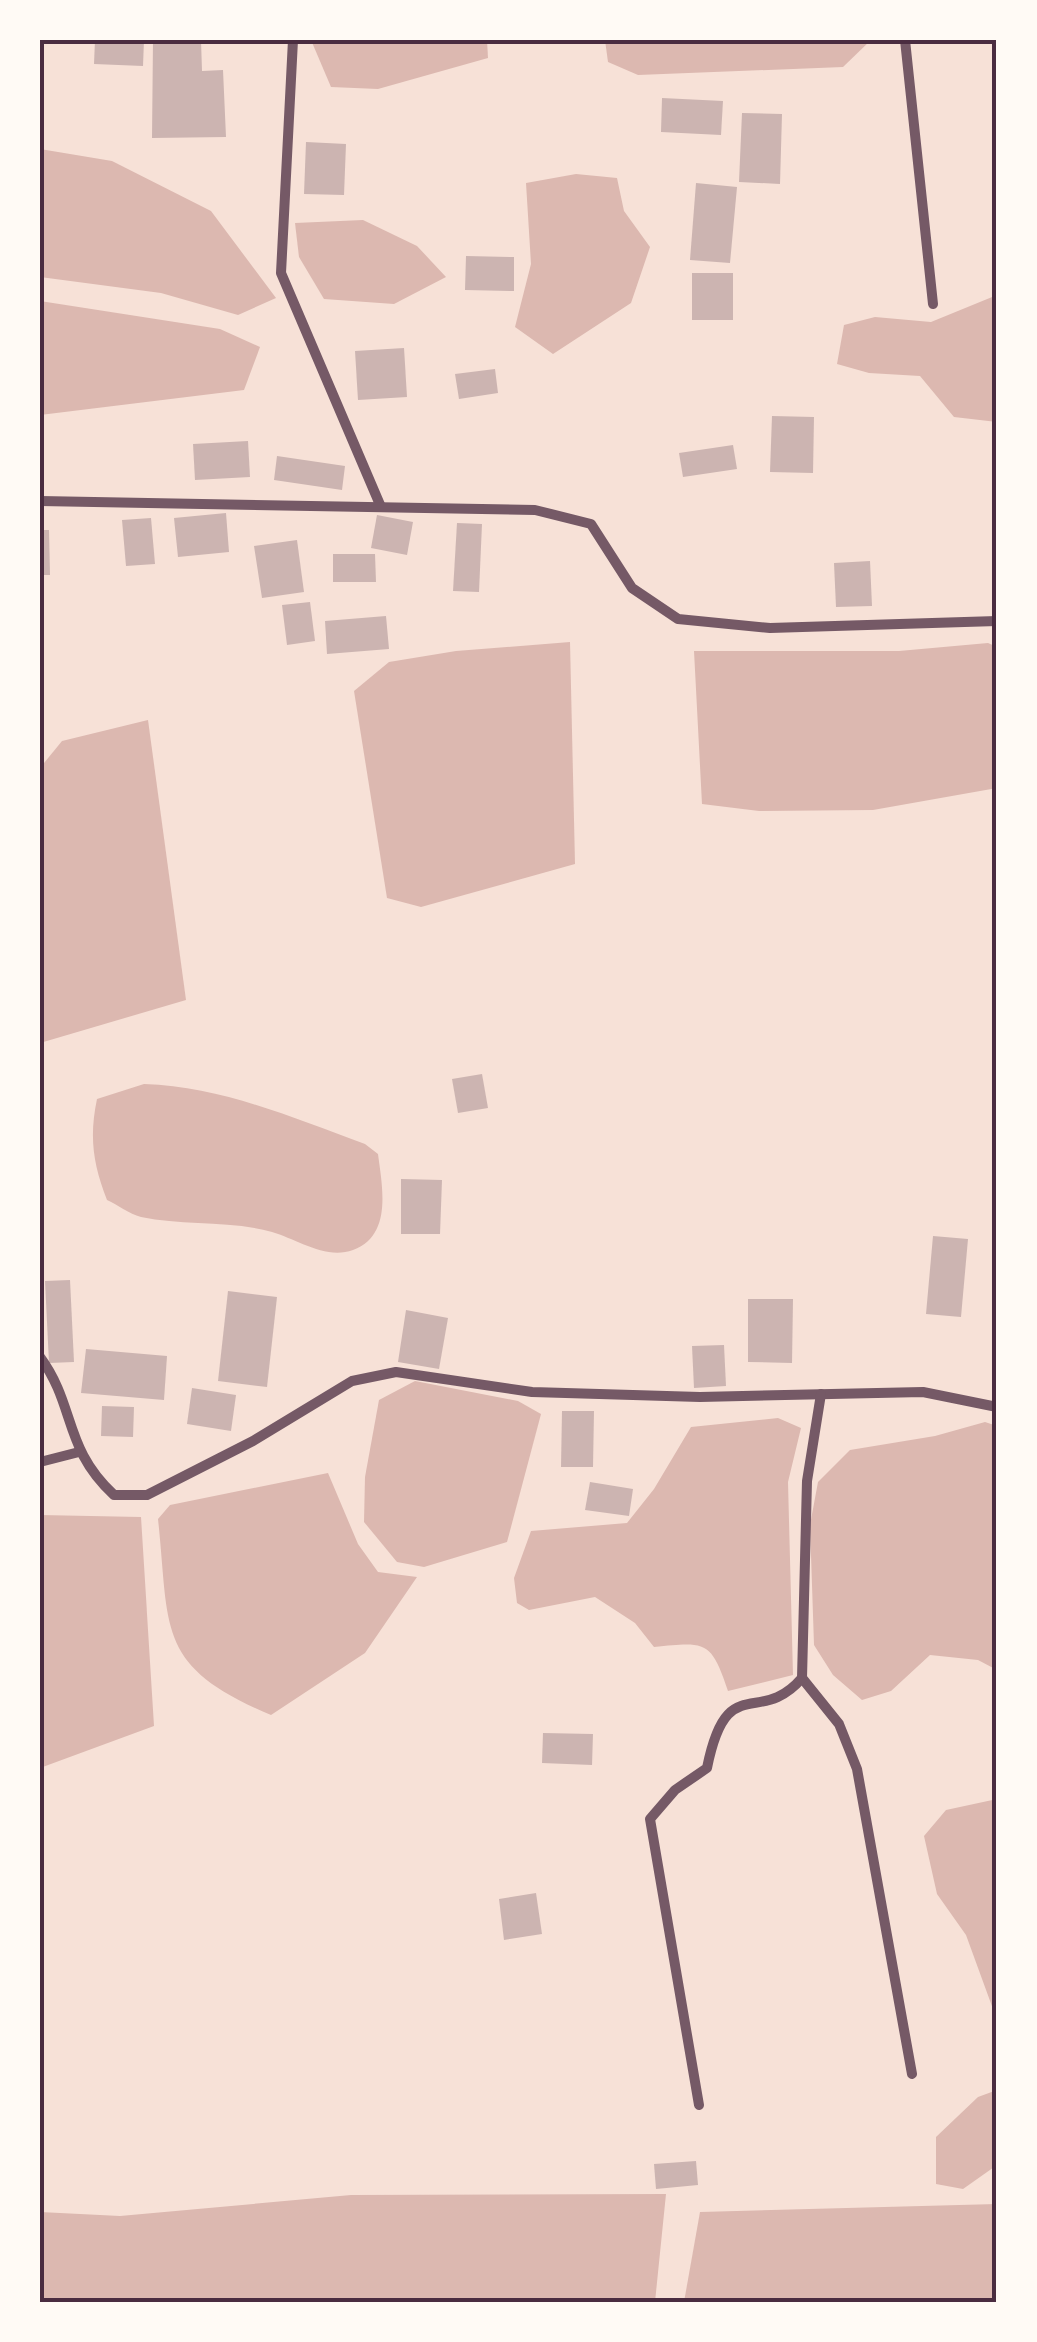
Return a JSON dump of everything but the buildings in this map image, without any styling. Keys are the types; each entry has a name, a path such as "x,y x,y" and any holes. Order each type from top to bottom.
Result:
{"street":[{"path":"293,40 281,273 381,507"},
{"path":"905,40 933,304"},
{"path":"40,501 535,510 591,524 632,588 678,619 770,628 997,621"},
{"path":"40,1357 52,1374 90,1473 114,1495 146,1495 253,1441 352,1381 396,1372 532,1392 700,1397 923,1392 997,1407"},
{"path":"699,2105 650,1818 675,1790 707,1768 718,1722 731,1709 790,1692 802,1678 807,1480 821,1394"},
{"path":"40,1462 79,1452"},
{"path":"802,1678 839,1724 857,1770 912,2074"}],"shaded area":[{"path":"311,40 487,40 488,58 378,89 331,87"},
{"path":"605,40 871,40 843,67 638,75 608,62"},
{"path":"40,149 112,161 211,211 276,298 238,315 161,293 40,277"},
{"path":"576,174 617,178 624,211 650,247 631,303 553,354 515,327 531,264 526,183"},
{"path":"363,220 417,246 446,277 394,304 324,299 299,257 295,223"},
{"path":"997,295 997,422 954,417 920,376 869,373 837,364 844,325 875,317 931,322"},
{"path":"40,301 220,329 260,347 244,390 40,415"},
{"path":"570,642 575,864 421,907 387,898 354,691 389,662 456,651"},
{"path":"988,643 997,647 997,788 873,810 759,811 702,804 694,651 899,651"},
{"path":"148,720 186,1000 40,1043 40,768 62,741"},
{"path":"144,1084 229,1097 365,1144 378,1154 381,1180 382,1208 374,1233 353,1250 332,1252 256,1228 141,1217 107,1200 94,1150 97,1099"},
{"path":"415,1381 518,1401 541,1414 507,1542 424,1567 397,1562 364,1522 365,1477 379,1400"},
{"path":"778,1418 801,1428 788,1482 793,1675 728,1691 717,1662 704,1648 654,1647 635,1623 595,1597 529,1610 517,1603 514,1578 531,1531 627,1523 654,1489 691,1427"},
{"path":"985,1422 997,1426 997,1670 978,1660 930,1655 891,1691 862,1700 833,1675 814,1645 810,1525 818,1482 850,1450 935,1436"},
{"path":"328,1473 358,1544 378,1572 417,1577 365,1653 271,1715 233,1697 187,1661 168,1617 158,1519 170,1505"},
{"path":"40,1515 141,1517 154,1726 40,1768"},
{"path":"997,1799 997,2020 966,1935 937,1894 924,1836 946,1810"},
{"path":"997,2090 997,2165 963,2189 936,2184 936,2137 978,2097"},
{"path":"666,2194 655,2302 40,2302 40,2212 120,2216 351,2195"},
{"path":"997,2204 997,2302 684,2302 700,2212"}]}
